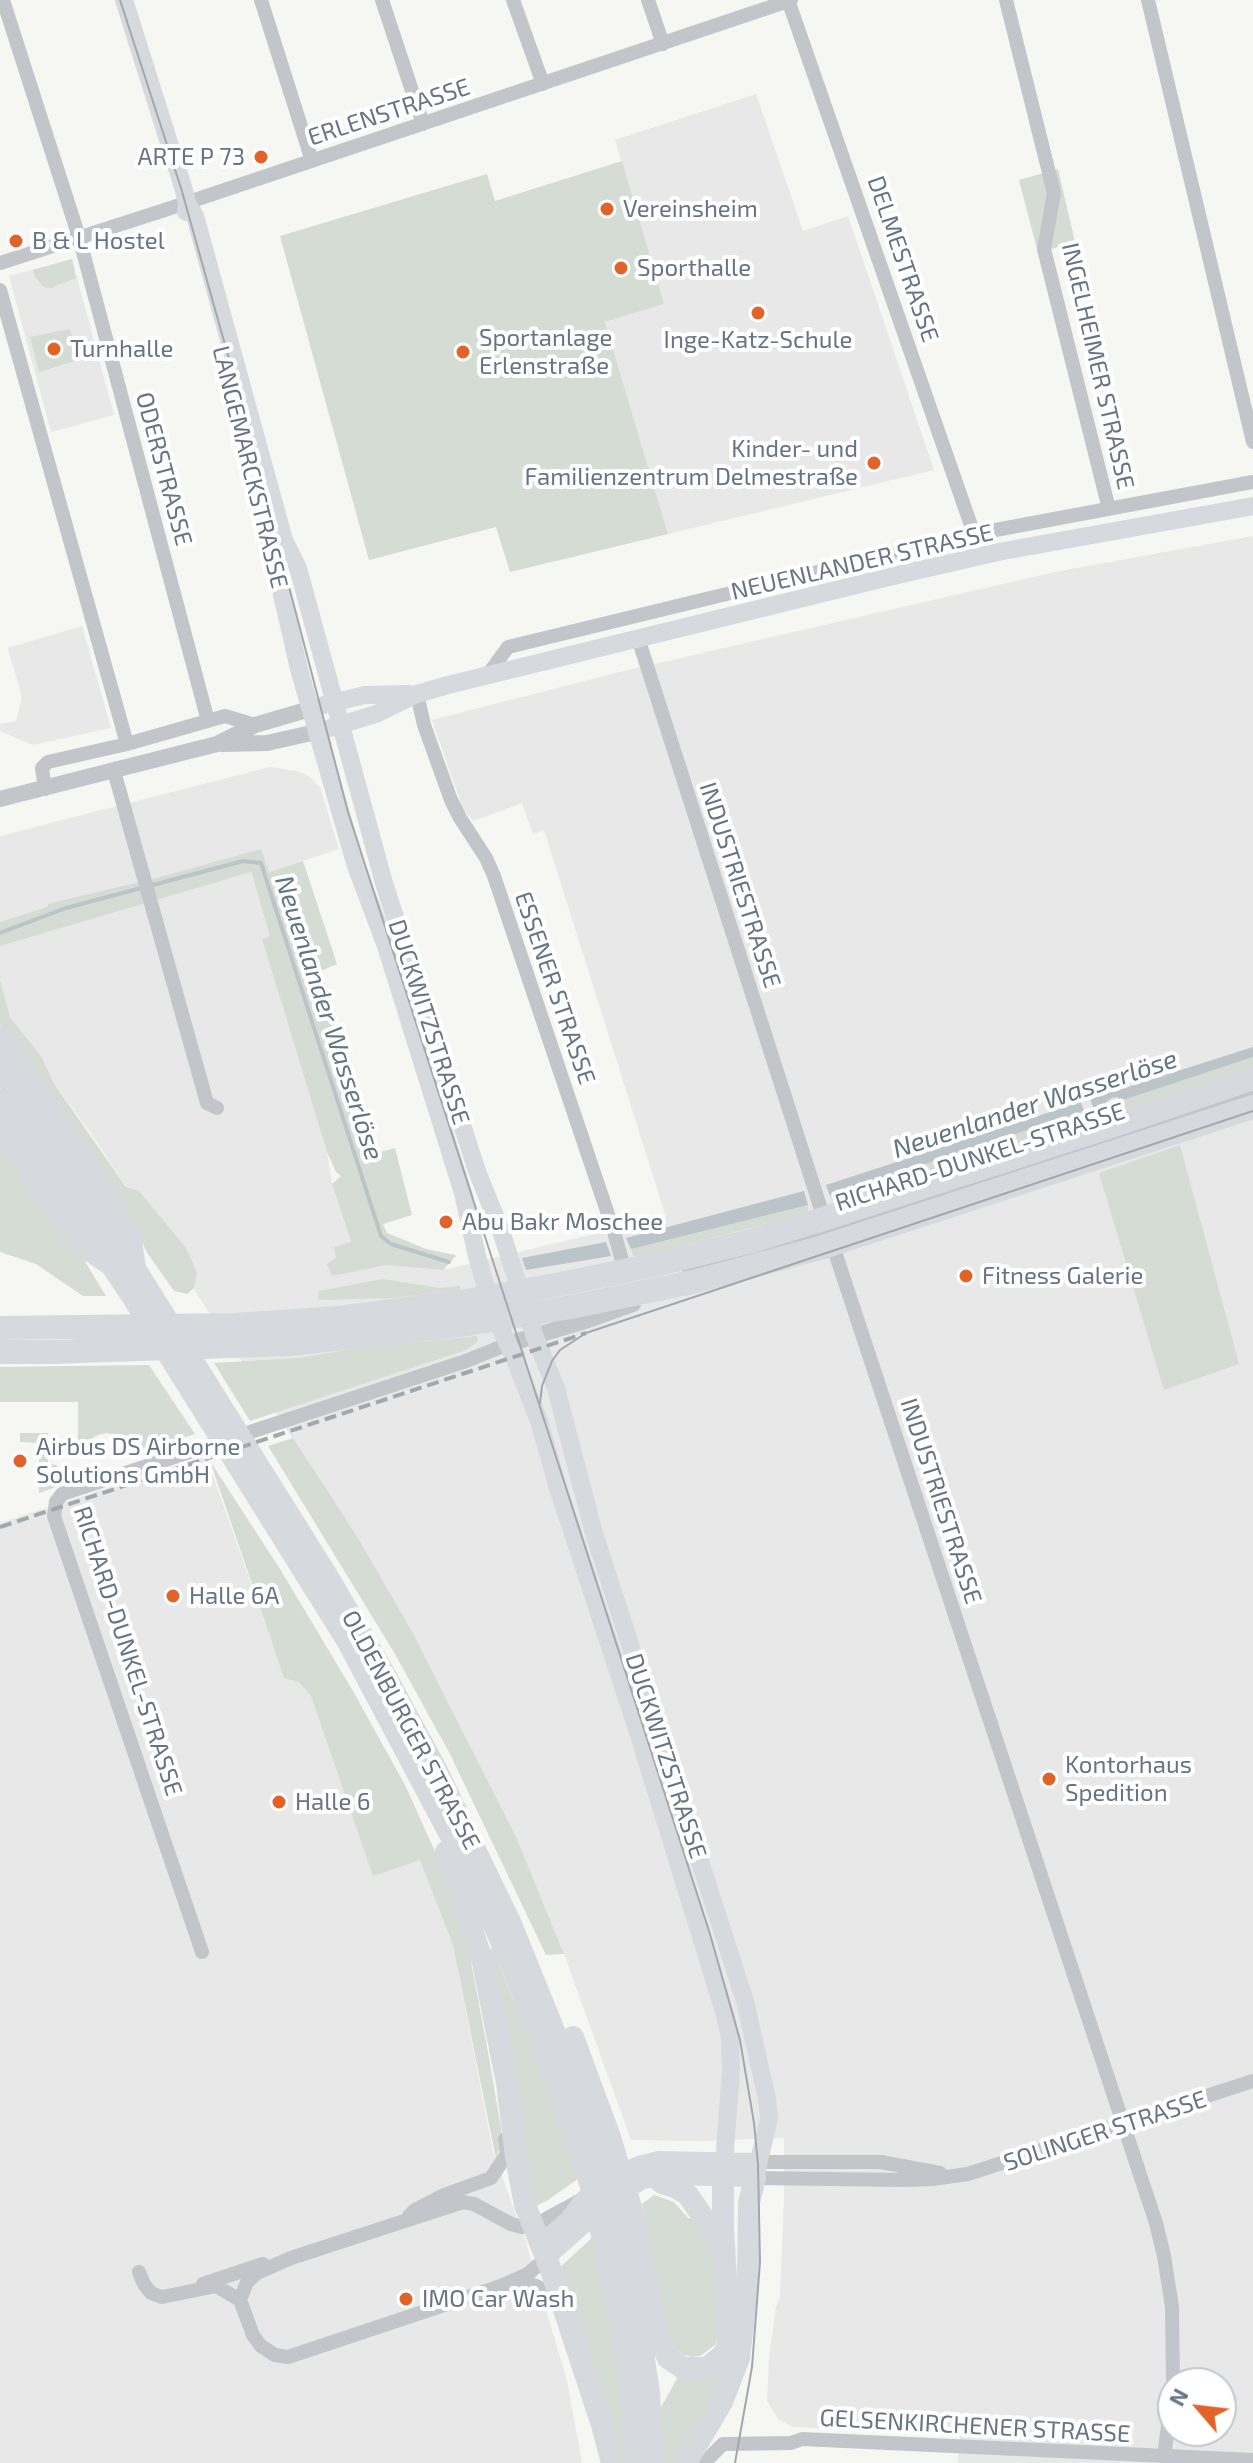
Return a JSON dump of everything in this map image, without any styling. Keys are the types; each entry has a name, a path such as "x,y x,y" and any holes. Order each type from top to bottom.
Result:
{"highway":[{"path":"0,1038 103,1190 129,1236 122,1265 85,1246 0,1129"},
{"name":"OLDENBURGER STRASSE","path":"0,1068 246,1462 348,1642 472,1876 597,2150"},
{"path":"0,1352 290,1344 463,1313 755,1240 1253,1078"},
{"name":"OLDENBURGER STRASSE","path":"0,1100 122,1265"},
{"path":"0,1328 235,1325 571,1307 760,1265 820,1248 1253,1107"},
{"name":"OLDENBURGER STRASSE","path":"246,1462 328,1577 385,1675 436,1769 511,1924 538,1957 566,2018 620,2232 643,2349 653,2463"},
{"path":"443,1819 446,1853 483,1963 507,2083 525,2205 560,2299 612,2463"},
{"path":"597,2150 620,2232 659,2340 668,2358 683,2368 707,2368 724,2354 728,2343 724,2168"},
{"path":"686,2463 729,2388 739,2358 748,2282 749,2203 757,2170"},
{"path":"655,2177 688,2195 724,2247"},
{"name":"OLDENBURGER STRASSE","path":"620,2232 636,2463"}],"main road":[{"name":"LANGEMARCKSTRASSE","path":"124,0 187,203 195,216 284,540 298,568 334,703"},
{"name":"LANGEMARCKSTRASSE","path":"187,203 186,218 271,543 316,732"},
{"name":"NEUENLANDER STRASSE","path":"316,732 376,714 417,694 638,638 998,552 1253,506"},
{"name":"NEUENLANDER STRASSE","path":"310,709 365,695 417,694"},
{"name":"DUCKWITZSTRASSE","path":"334,703 384,883 477,1171 556,1388 593,1530 745,2001 758,2051 769,2118 757,2170"},
{"name":"DUCKWITZSTRASSE","path":"316,732 356,866 386,946 463,1193 493,1312 539,1421 726,2018 731,2071 724,2168"},
{"path":"540,2243 569,2219 584,2199 624,2171 659,2160 724,2168"},
{"name":"SOLINGER STRASSE","path":"724,2168 757,2170"},
{"path":"540,2243 642,2180 724,2168"}],"street":[{"name":"ODERSTRASSE","path":"3,0 79,237 208,721"},
{"path":"261,0 312,161"},
{"path":"382,0 423,124"},
{"path":"513,0 543,84"},
{"path":"648,0 663,44"},
{"name":"ERLENSTRASSE","path":"0,263 789,0"},
{"name":"DELMESTRASSE","path":"789,0 974,534"},
{"name":"INGELHEIMER STRASSE","path":"1006,0 1054,193 1044,249 1109,509"},
{"path":"1148,0 1253,442"},
{"path":"0,290 127,744"},
{"name":"NEUENLANDER STRASSE","path":"487,676 508,647 974,534 1253,482"},
{"name":"INDUSTRIESTRASSE","path":"638,638 828,1231 1156,2223 1172,2307 1173,2367"},
{"name":"ESSENER STRASSE","path":"417,694 424,725 451,800 494,876 606,1209 633,1304"},
{"name":"NEUENLANDER STRASSE","path":"0,799 217,744 255,725 310,709"},
{"name":"NEUENLANDER STRASSE","path":"45,789 42,768 48,762 127,744 225,716 255,725"},
{"name":"NEUENLANDER STRASSE","path":"217,744 267,743 316,732"},
{"path":"114,771 207,1103 217,1108"},
{"name":"RICHARD-DUNKEL-STRASSE","path":"535,1337 662,1293 683,1273 828,1231 1253,1094"},
{"path":"508,1344 535,1337"},
{"name":"RICHARD-DUNKEL-STRASSE","path":"202,1952 54,1516 56,1502 62,1494 451,1366 508,1344"},
{"name":"SOLINGER STRASSE","path":"757,2170 905,2180 979,2172 1253,2081"},
{"path":"404,2221 415,2210 444,2195 491,2178 507,2154 501,2105 507,2083"},
{"path":"139,2272 151,2293 162,2297 216,2286 240,2300 253,2335 261,2346 275,2355 288,2357 501,2286 528,2274 540,2243 522,2227 474,2204 463,2202 291,2258 257,2273 247,2282 240,2300"},
{"path":"192,2291 201,2284 275,2260 291,2258"},
{"path":"501,2286 536,2286 560,2299"},
{"name":"GELSENKIRCHENER STRASSE","path":"704,2463 723,2444 791,2443 802,2439 1253,2460"},
{"name":"INDUSTRIESTRASSE","path":"1164,2457 1165,2447"}],"shaded area":[{"name":"Inge-Katz-Schule","path":"756,94 803,231 848,216 934,470 668,534 605,322 664,304 615,140"},
{"name":"Sportanlage Erlenstraße","path":"622,161 664,304 605,322 668,534 510,572 496,527 369,560 280,236 487,174 495,201"},
{"path":"1058,169 1075,242 1038,253 1019,180"},
{"path":"72,259 114,415 51,432 9,276"},
{"path":"72,259 76,278 51,288 44,287 35,277 33,270"},
{"name":"Turnhalle","path":"70,329 78,360 39,372 30,337"},
{"path":"1253,536 1253,2463 958,2463 960,2434 793,2427 778,2419 767,2401 769,2358 780,2297 784,2138 631,2140 564,1954 517,1839 355,1533 92,1135 53,1082 42,1057 10,1017 0,980 0,836 270,767 297,771 310,777 320,787 339,849 269,872 251,873 270,936 262,939 327,1152 332,1184 351,1243 336,1258 332,1275 386,1265 443,1270 666,1217 544,830 533,834 522,803 473,821 463,809 432,720 624,671 1055,572"},
{"path":"82,626 111,728 33,745 0,731 0,724 16,721 22,698 8,648"},
{"path":"261,849 269,872 303,861 337,964 321,971 358,1086 344,1090 364,1156 395,1148 412,1215 383,1224 387,1233 426,1249 455,1255 443,1270 386,1265 332,1276 327,1264 336,1258 334,1247 351,1242 332,1184 341,1176 327,1152 262,939 270,936 251,872 0,946 0,922 48,907 48,904"},
{"path":"0,980 10,1017 42,1057 53,1082 126,1187 139,1191 186,1248 197,1273 194,1288 187,1294 174,1291 148,1254 118,1197 0,1025"},
{"path":"1253,1047 1253,1057 1120,1101 1118,1097 1112,1098 1106,1102 1107,1105 1094,1109 1090,1099"},
{"path":"1253,1057 1253,1069 1124,1110 1120,1101"},
{"path":"1081,1102 1084,1111 830,1196 826,1185"},
{"path":"1084,1111 1086,1117 1042,1137 842,1203 834,1203 830,1196"},
{"path":"0,1145 75,1245 106,1296 83,1296 36,1264 0,1252"},
{"path":"1180,1145 1239,1364 1164,1390 1099,1173"},
{"path":"804,1191 808,1205 631,1249 626,1238"},
{"path":"808,1205 808,1213 642,1256 633,1256 631,1249"},
{"path":"606,1242 611,1256 526,1270 522,1258"},
{"path":"383,1279 440,1288 460,1286 460,1290 394,1298 318,1300 319,1291"},
{"path":"477,1336 478,1341 466,1350 250,1421 214,1363 299,1358 364,1347"},
{"path":"149,1365 195,1434 144,1449 107,1433 89,1440 82,1450 78,1450 78,1402 0,1402 0,1367"},
{"path":"20,1433 48,1433 48,1464 57,1465 56,1487 39,1493 39,1443 20,1442"},
{"path":"293,1438 355,1533 411,1630 517,1839 564,1954 546,1955 450,1754 395,1654 268,1446"},
{"path":"206,1456 284,1677 300,1682 311,1696 373,1875 420,1859 453,1945 493,2152 526,2242 567,2381 582,2463 0,2463 0,1523"},
{"path":"210,1461 280,1569 353,1691 405,1785 443,1869 467,1941 488,2052 501,2128 501,2144 496,2159 453,1945 420,1860 373,1876 311,1696 299,1682 284,1678"},
{"path":"493,1948 550,2093 579,2178 532,2208 487,1950"},
{"path":"654,2195 674,2202 688,2218 694,2219 714,2245 719,2335 715,2345 700,2356 684,2355 673,2348 668,2334 642,2204"},
{"path":"594,2236 622,2387 626,2463 619,2463 558,2269"},
{"path":"724,2366 727,2373 678,2463 661,2463 660,2409 679,2375"}],"waterway":[{"name":"Neuenlander Wasserlöse","path":"0,933 66,908 243,861 261,863 381,1236 391,1244 449,1262"}],"tram line":[{"path":"120,0 181,188 236,384 348,812 710,1934 740,2040 758,2164 760,2262 752,2367 735,2463"},
{"path":"540,1403 542,1386 552,1361 560,1350 586,1333 1253,1111"}],"railway":[{"path":"0,1527 586,1333"}],"place":[{"name":"ARTE P 73","path":"261,157"},
{"name":"Vereinsheim","path":"607,209"},
{"name":"B & L Hostel","path":"16,241"},
{"name":"Sporthalle","path":"621,268"},
{"name":"Inge-Katz-Schule","path":"758,313"},
{"name":"Turnhalle","path":"54,349"},
{"name":"Sportanlage Erlenstraße","path":"463,352"},
{"name":"Kinder- und Familienzentrum Delmestraße","path":"874,463"},
{"name":"Abu Bakr Moschee","path":"446,1222"},
{"name":"Fitness Galerie","path":"966,1276"},
{"name":"Airbus DS Airborne Solutions GmbH","path":"20,1461"},
{"name":"Halle 6A","path":"173,1596"},
{"name":"Kontorhaus Spedition","path":"1049,1779"},
{"name":"Halle 6","path":"279,1802"},
{"name":"IMO Car Wash","path":"406,2299"}]}
